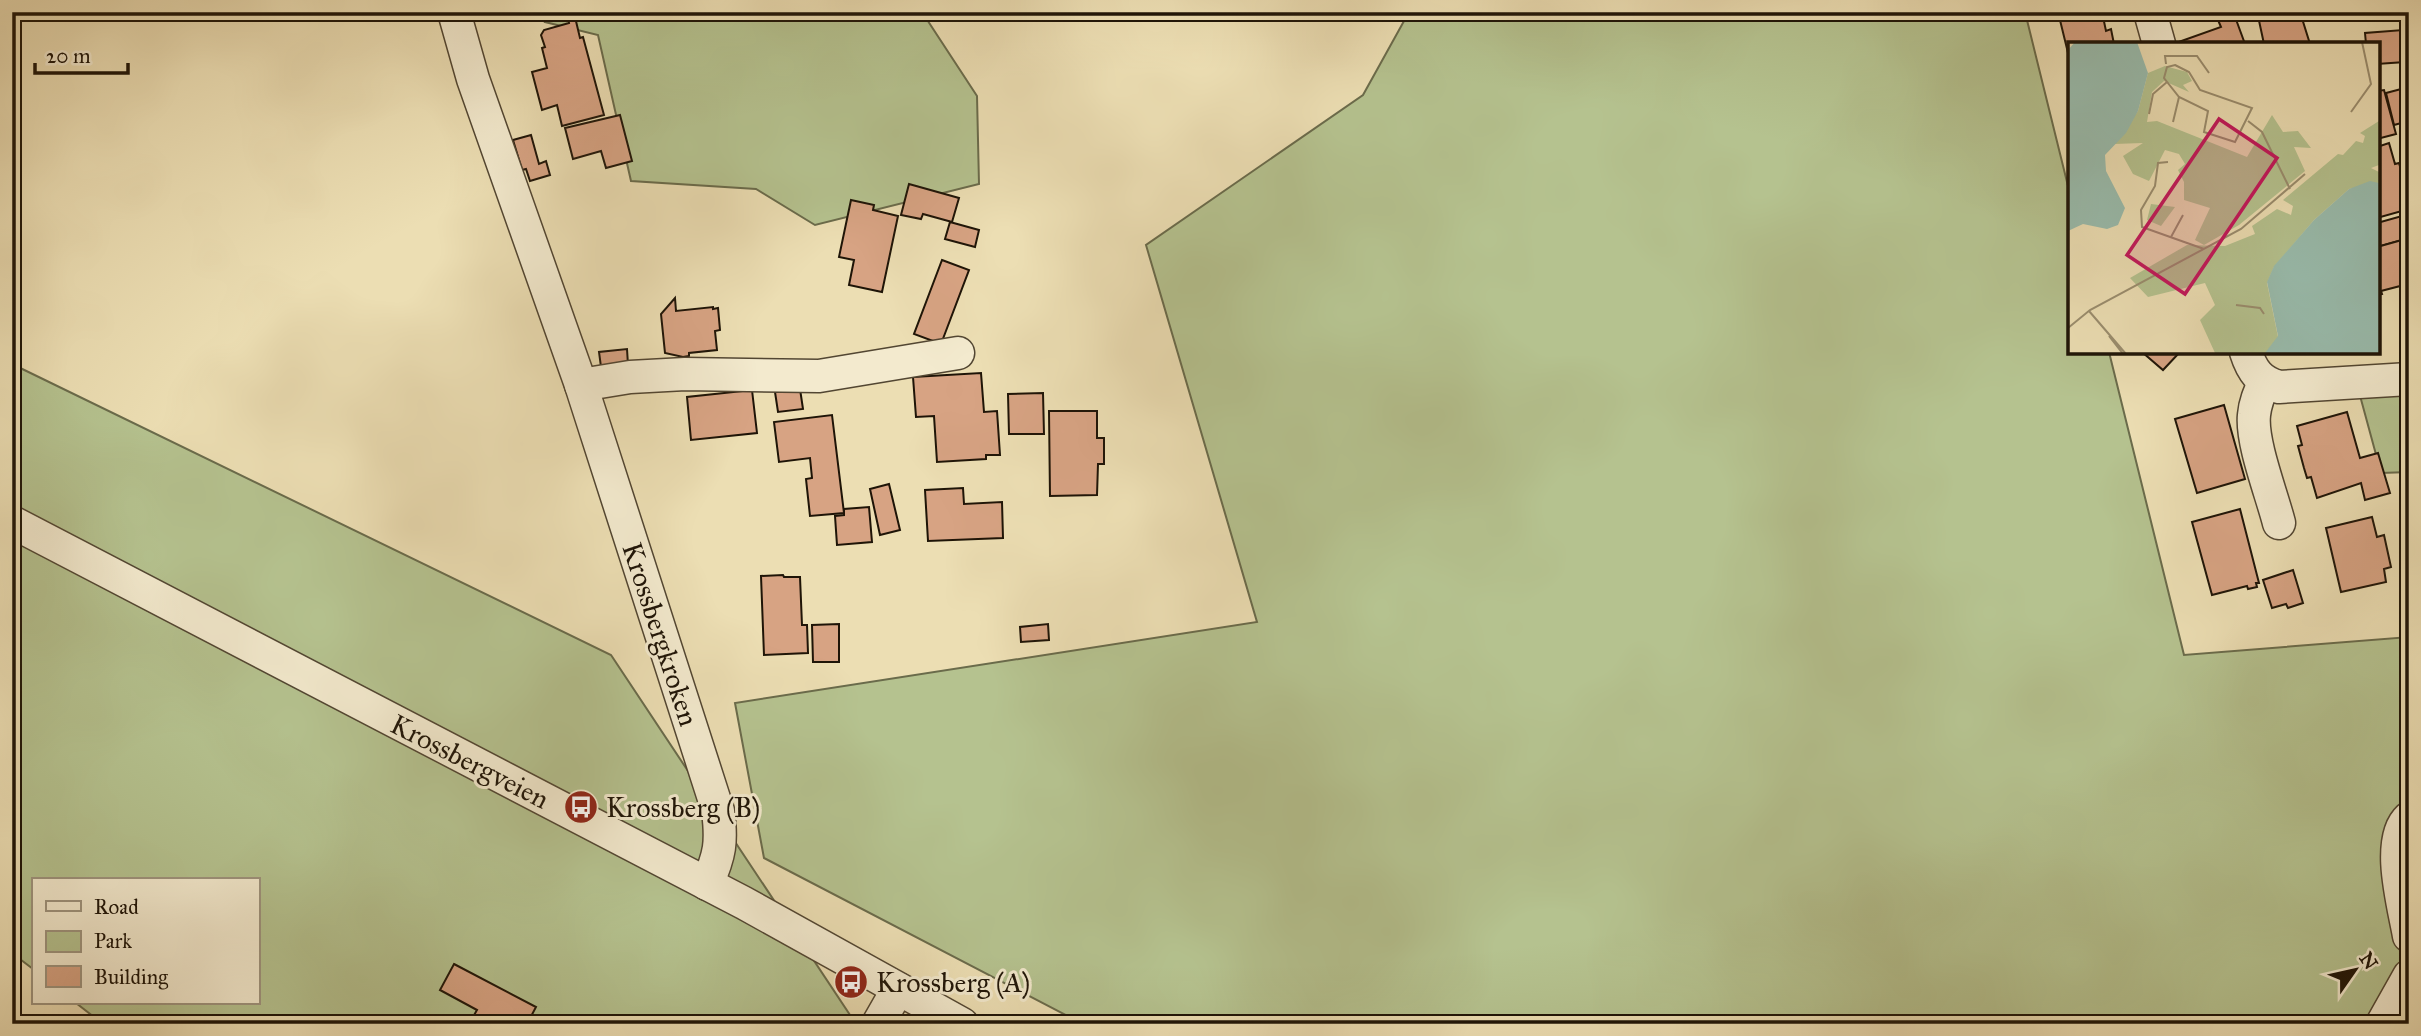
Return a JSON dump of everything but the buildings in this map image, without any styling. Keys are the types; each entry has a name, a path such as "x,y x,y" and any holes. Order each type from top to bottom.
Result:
{"street":[{"name":"Krossbergkroken","path":"454,12 473,79 581,385 718,811 721,838 718,858 707,884"},
{"path":"2150,12 2158,42"},
{"path":"581,385 630,377 685,374 819,376 958,353"},
{"path":"2247,354 2250,365 2264,383 2279,387 2409,379"},
{"path":"2264,383 2256,398 2253,418 2280,523"},
{"name":"Krossbergveien","path":"12,522 707,884 962,1024"},
{"path":"2409,818 2402,824 2396,861 2409,936"},
{"path":"2382,1024 2409,976"},
{"path":"878,1024 898,989"}],"green space":[{"path":"550,12 922,12 977,96 979,184 815,225 756,189 631,181 598,35 545,22"},
{"path":"1409,12 2025,12 2068,186 2068,354 2109,354 2184,655 2409,637 2409,1024 1083,1024 764,858 735,703 1257,622 1146,245 1363,95"},
{"path":"12,364 611,655 856,1024 103,1024 77,1004 259,1004 259,878 32,878 32,968 12,953"},
{"path":"2409,389 2409,472 2381,473 2359,392"}],"place":[{"name":"Krossberg (B)","path":"581,807"},
{"name":"Krossberg (A)","path":"851,982"}]}
